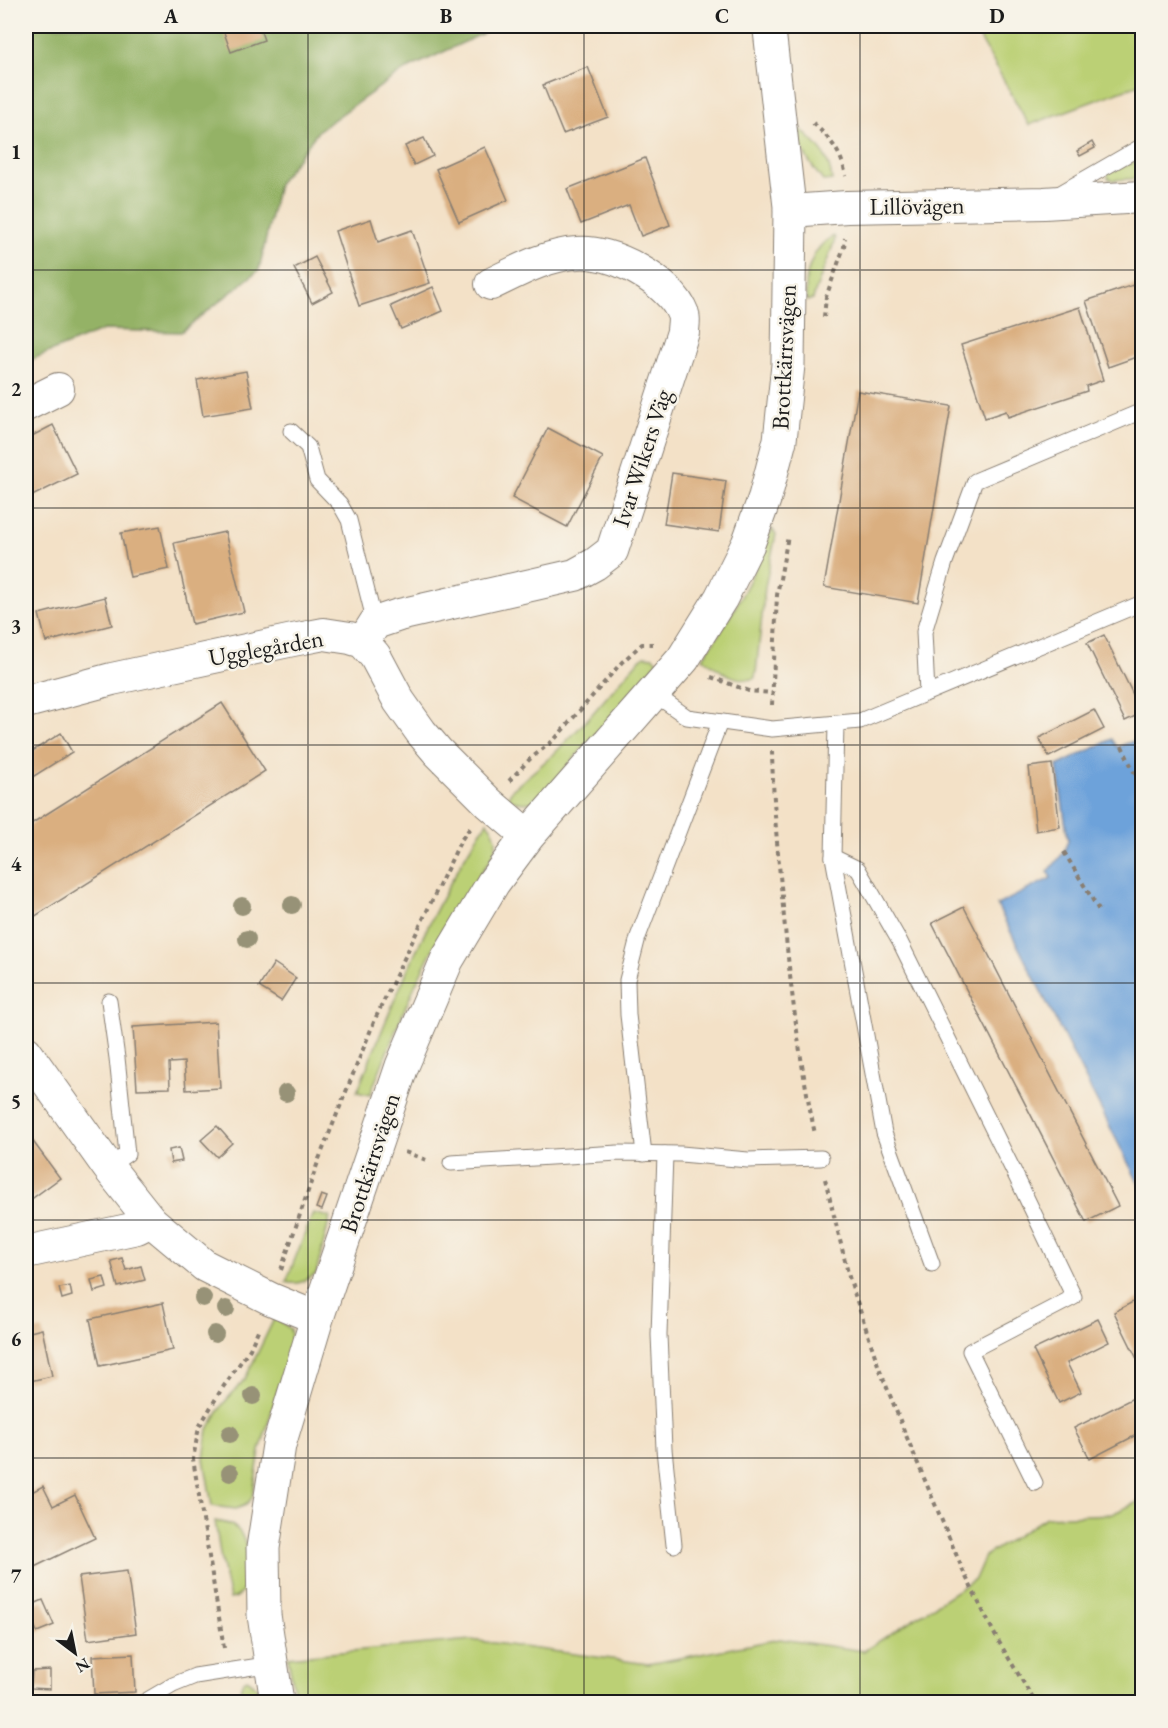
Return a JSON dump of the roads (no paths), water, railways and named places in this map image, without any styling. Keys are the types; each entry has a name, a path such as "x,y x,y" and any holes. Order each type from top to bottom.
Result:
{"street":[{"name":"Brottkärrsvägen","path":"277,1702 264,1615 263,1548 279,1445 317,1318 402,1066 426,1006 447,960 493,883 528,836 683,660 721,598 748,544 765,497 780,440 788,364 790,211 769,26"},
{"name":"Lillövägen","path":"790,211 847,207 1044,203 1143,197"},
{"name":"Ivar Wikers Väg","path":"369,633 410,612 575,575 612,551 683,332 684,315 672,297 653,278 625,264 598,255 577,252 537,262 491,284"},
{"path":"26,405 58,389"},
{"name":"Ugglegården","path":"26,702 112,679 324,634 350,638 369,633"},
{"path":"369,633 375,656 399,701 420,732 489,803 528,836"},
{"path":"26,1052 108,1167 151,1221 205,1266 271,1299 317,1318"},
{"path":"26,1252 137,1228 151,1221"}],"lane":[{"name":"Lillövägen","path":"1044,203 1143,146"},
{"path":"927,693 924,632 945,561 975,481 1143,411"},
{"path":"291,431 308,447 317,480 340,504 349,520 369,633"},
{"path":"653,693 687,717 720,722 772,729 860,721 1143,603"},
{"path":"644,1154 628,1015 627,980 638,937 720,722"},
{"path":"836,724 833,857 884,1133 932,1264"},
{"path":"833,857 858,869 900,942 1016,1174 1074,1297 970,1351 1035,1483"},
{"path":"108,1167 127,1154 109,1001"},
{"path":"451,1163 548,1156 644,1154 748,1160 821,1158"},
{"path":"665,1154 659,1335 664,1449 674,1545"},
{"path":"144,1702 173,1685 195,1676 272,1664"}],"water":[{"path":"1142,738 1142,1190 997,905 1051,878 1048,872 1064,852 1068,840 1057,766 1112,739 1117,747"}]}
